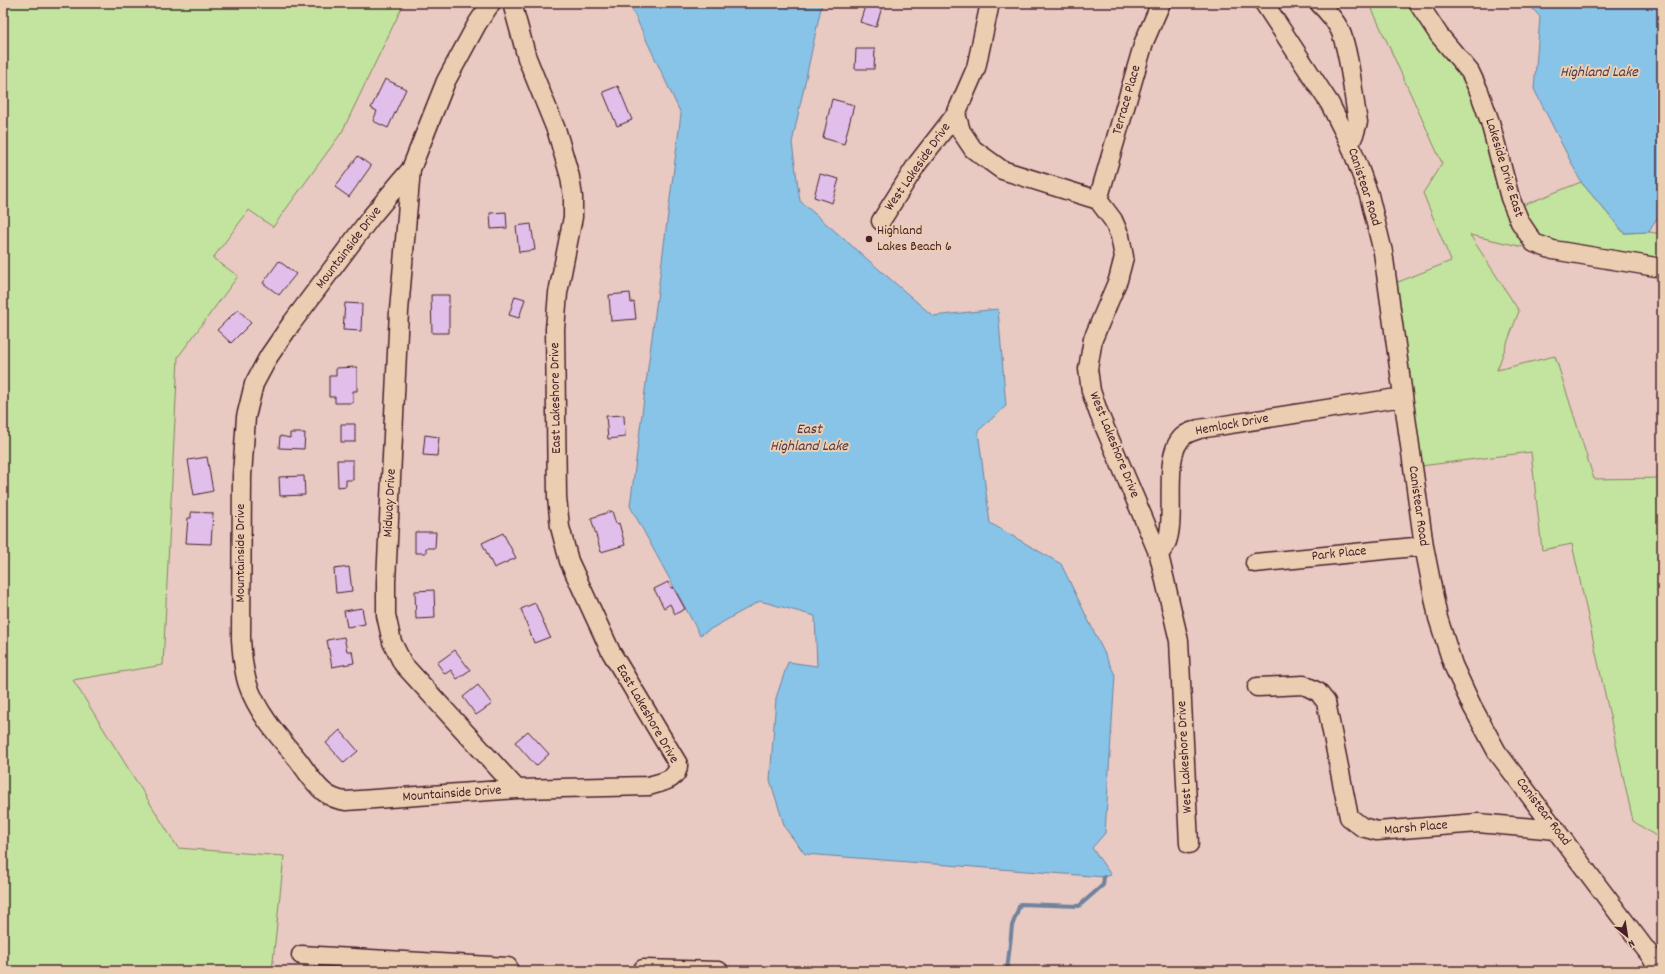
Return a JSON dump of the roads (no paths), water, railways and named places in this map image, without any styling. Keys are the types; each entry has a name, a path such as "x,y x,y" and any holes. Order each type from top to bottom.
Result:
{"street":[{"name":"Mountainside Drive","path":"491,3 477,24 446,81 411,170 371,217 292,324 269,356 254,384 246,418 242,476 241,639 243,663 248,684 256,704 268,723 324,793 335,799 346,801 517,789 649,786 666,781 675,775"},
{"name":"East Lakeshore Drive","path":"512,3 527,58 557,132 570,177 573,196 573,218 558,293 555,328 557,498 560,527 569,561 579,586 611,652 678,764 678,770 675,775"},
{"path":"990,3 976,68 956,114 961,131 974,149 1002,170 1098,200"},
{"name":"Terrace Place","path":"1098,200 1144,42 1161,3"},
{"name":"Canistear Road","path":"1264,3 1330,104 1350,144 1369,195 1383,252 1424,546 1438,618 1453,665 1472,706 1497,752 1662,971"},
{"path":"1319,3 1329,13 1340,30 1346,52 1358,122 1356,132 1350,144"},
{"name":"Lakeside Drive East","path":"1418,3 1439,36 1470,72 1479,91 1490,122 1510,198 1520,222 1534,243 1553,250 1662,268"},
{"name":"West Lakeside Drive","path":"881,221 917,164 956,114"},
{"name":"Midway Drive","path":"411,170 399,311 386,582 386,615 392,642 403,664 517,789"},
{"name":"West Lakeshore Drive","path":"1098,200 1113,220 1120,236 1124,257 1118,280 1093,339 1088,369 1091,391 1099,414 1159,554 1179,642 1189,844"},
{"name":"Hemlock Drive","path":"1159,554 1166,544 1169,527 1172,459 1177,444 1185,435 1199,429 1403,397"},
{"name":"Park Place","path":"1255,563 1424,546"},
{"name":"Marsh Place","path":"1256,687 1304,685 1318,692 1326,702 1349,816 1362,827 1377,831 1478,823 1557,830"},
{"path":"301,955 454,967 508,967"},
{"path":"643,969 719,971"}],"water":[{"name":"East Highland Lake","path":"629,3 822,3 792,143 800,201 933,316 998,309 1006,406 978,431 990,523 1061,564 1115,675 1105,833 1092,848 1111,875 1104,877 805,854 785,828 770,780 776,698 788,662 817,666 815,616 760,601 700,635 630,506 681,114"},
{"name":"Highland Lake","path":"1528,3 1662,3 1662,209 1649,232 1624,233 1581,182 1534,89 1540,17"}],"waterway":[{"path":"1007,971 1012,926 1020,904 1079,906 1103,885 1104,877"}],"place":[{"name":"Highland Lakes Beach 6","path":"869,239"}]}
